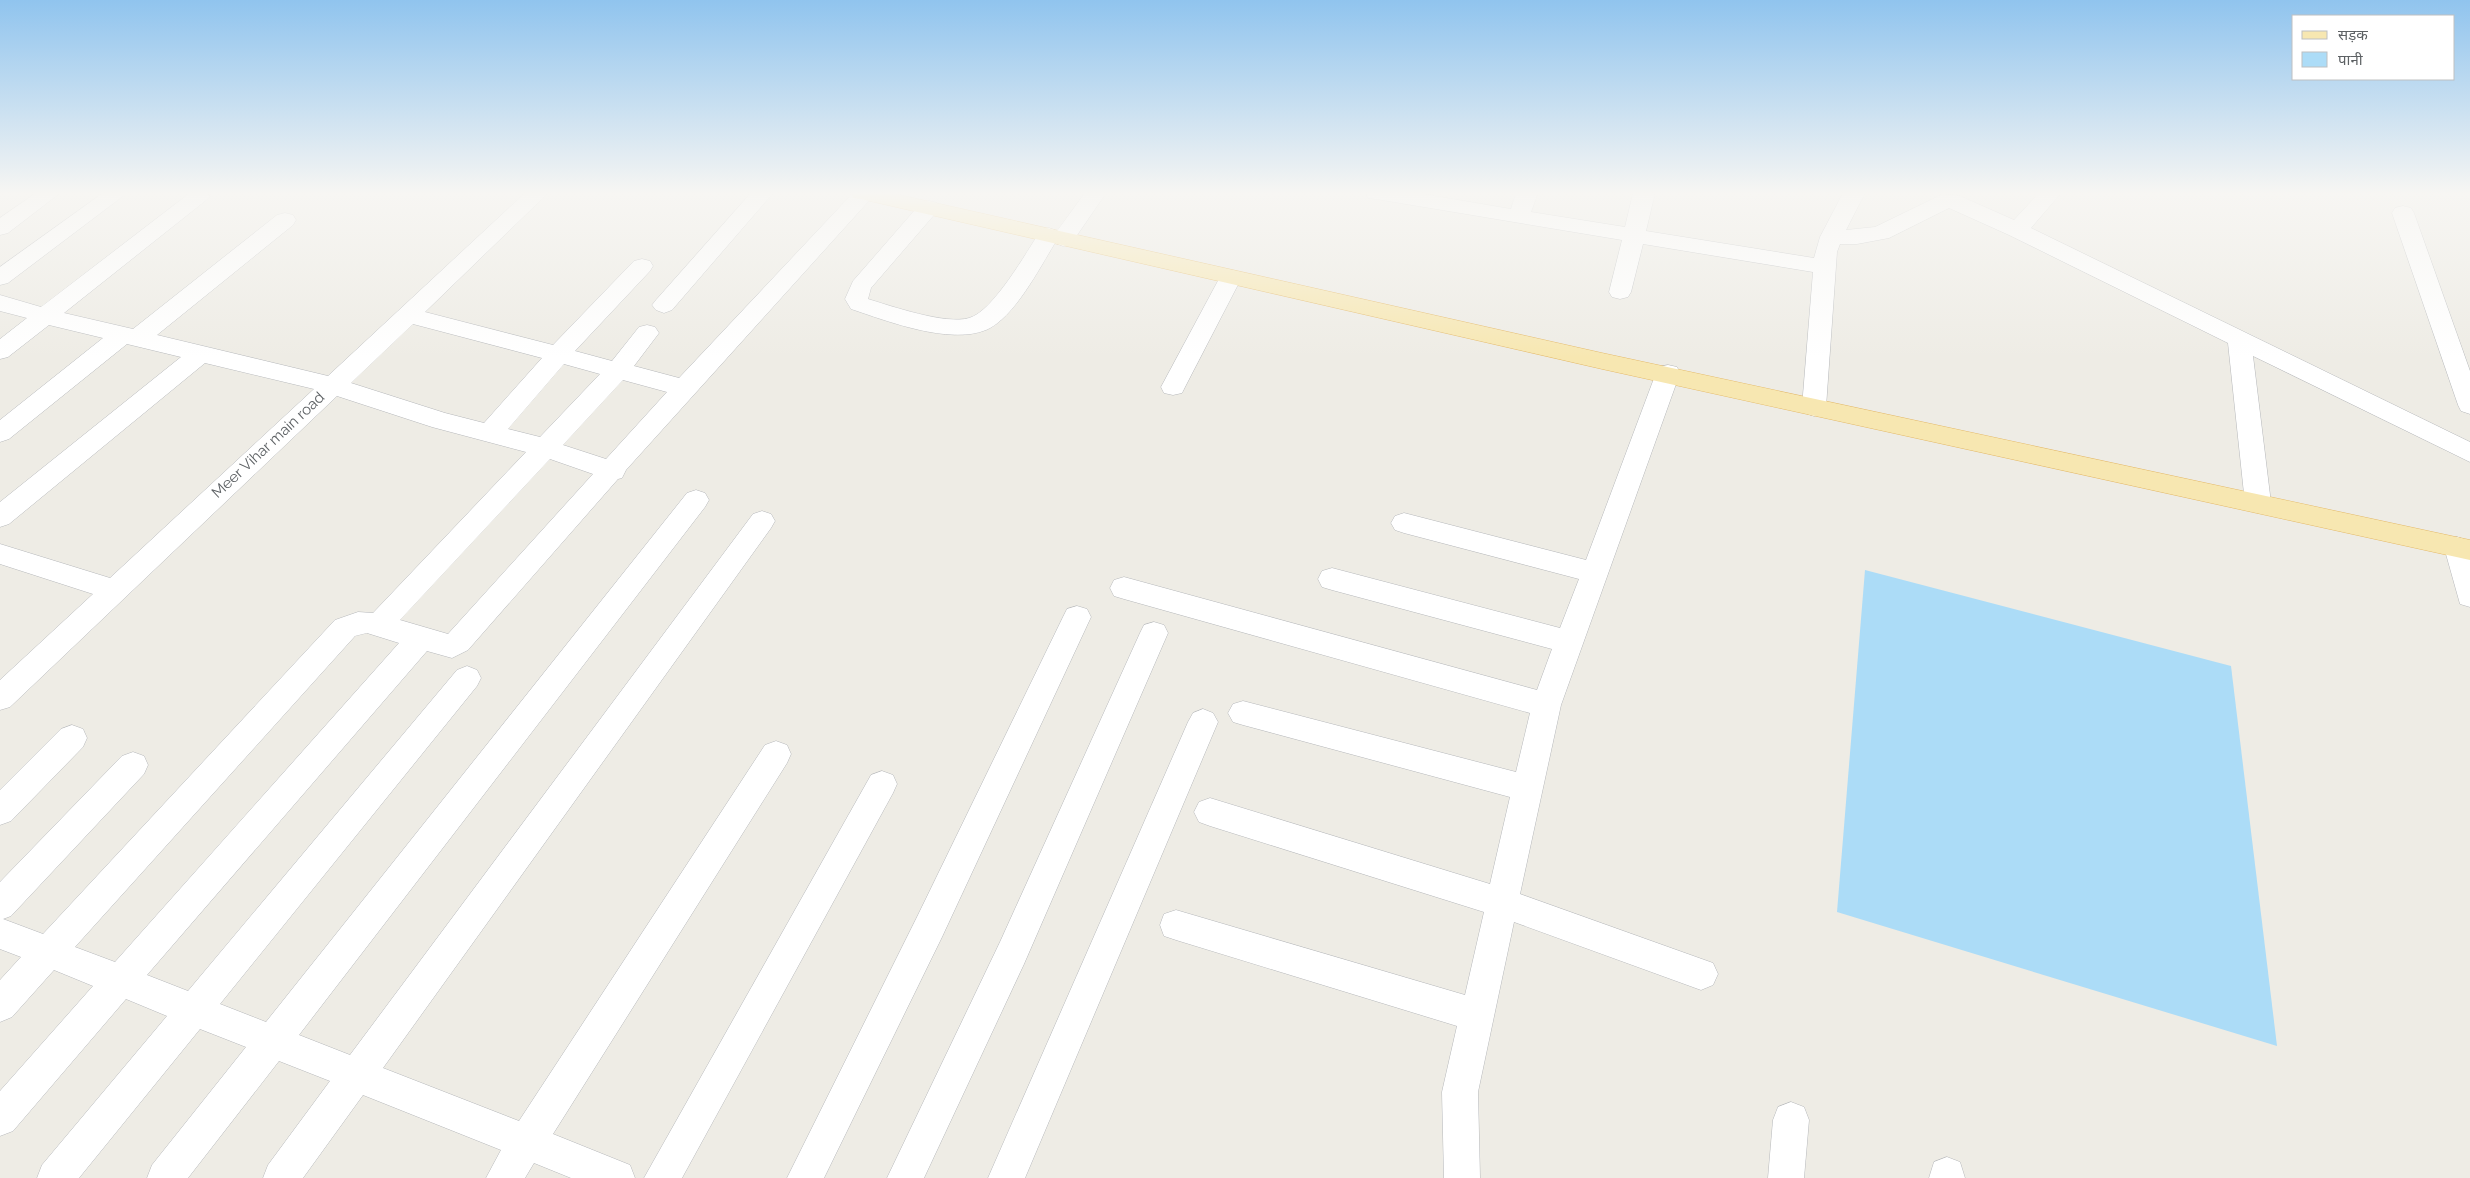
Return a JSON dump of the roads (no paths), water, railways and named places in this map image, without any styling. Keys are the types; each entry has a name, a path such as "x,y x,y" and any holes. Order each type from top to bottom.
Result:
{"main road":[{"path":"1104,248 1814,407 2463,548"}],"street":[{"path":"0,278 41,248"},
{"path":"0,351 133,248"},
{"path":"0,433 248,248"},
{"name":"Meer Vihar main road","path":"0,698 479,248"},
{"path":"664,305 714,248"},
{"path":"0,1005 345,628 358,622 367,622 445,645 452,646 458,642 613,471 684,388 813,248"},
{"path":"887,248 861,286 856,299 859,304 933,324 967,328 978,324 995,312 1047,248"},
{"path":"1620,292 1632,248"},
{"path":"1708,248 1824,267"},
{"path":"1814,407 1824,267 1828,248"},
{"path":"2053,248 2470,453"},
{"path":"2415,248 2470,405"},
{"path":"490,433 559,354 642,266"},
{"path":"1173,387 1231,277"},
{"path":"0,303 45,316 331,385 441,421 545,448 613,471"},
{"path":"408,314 684,388"},
{"path":"379,625 617,371 647,333"},
{"path":"2239,340 2258,503"},
{"path":"0,517 201,353"},
{"path":"1462,1178 1460,1092 1546,705 1668,373"},
{"path":"165,1178 696,500"},
{"path":"281,1178 762,521"},
{"path":"1404,523 1595,573"},
{"path":"2463,548 2470,596"},
{"path":"0,554 115,590"},
{"path":"1332,579 1570,642"},
{"path":"1124,588 1546,705"},
{"path":"805,1178 930,926 1077,617"},
{"path":"905,1178 1012,953 1154,633"},
{"path":"0,1118 420,639"},
{"path":"55,1178 466,678"},
{"path":"1243,713 1527,788"},
{"path":"1006,1178 1203,722"},
{"path":"0,811 72,738"},
{"path":"504,1178 776,754"},
{"path":"0,905 133,765"},
{"path":"662,1178 882,784"},
{"path":"1210,812 1502,903 1701,974"},
{"path":"1176,925 1477,1016"},
{"path":"0,933 616,1178"},
{"path":"1786,1178 1790,1120"}],"water":[{"path":"1865,570 2231,666 2277,1046 1837,912"}]}
